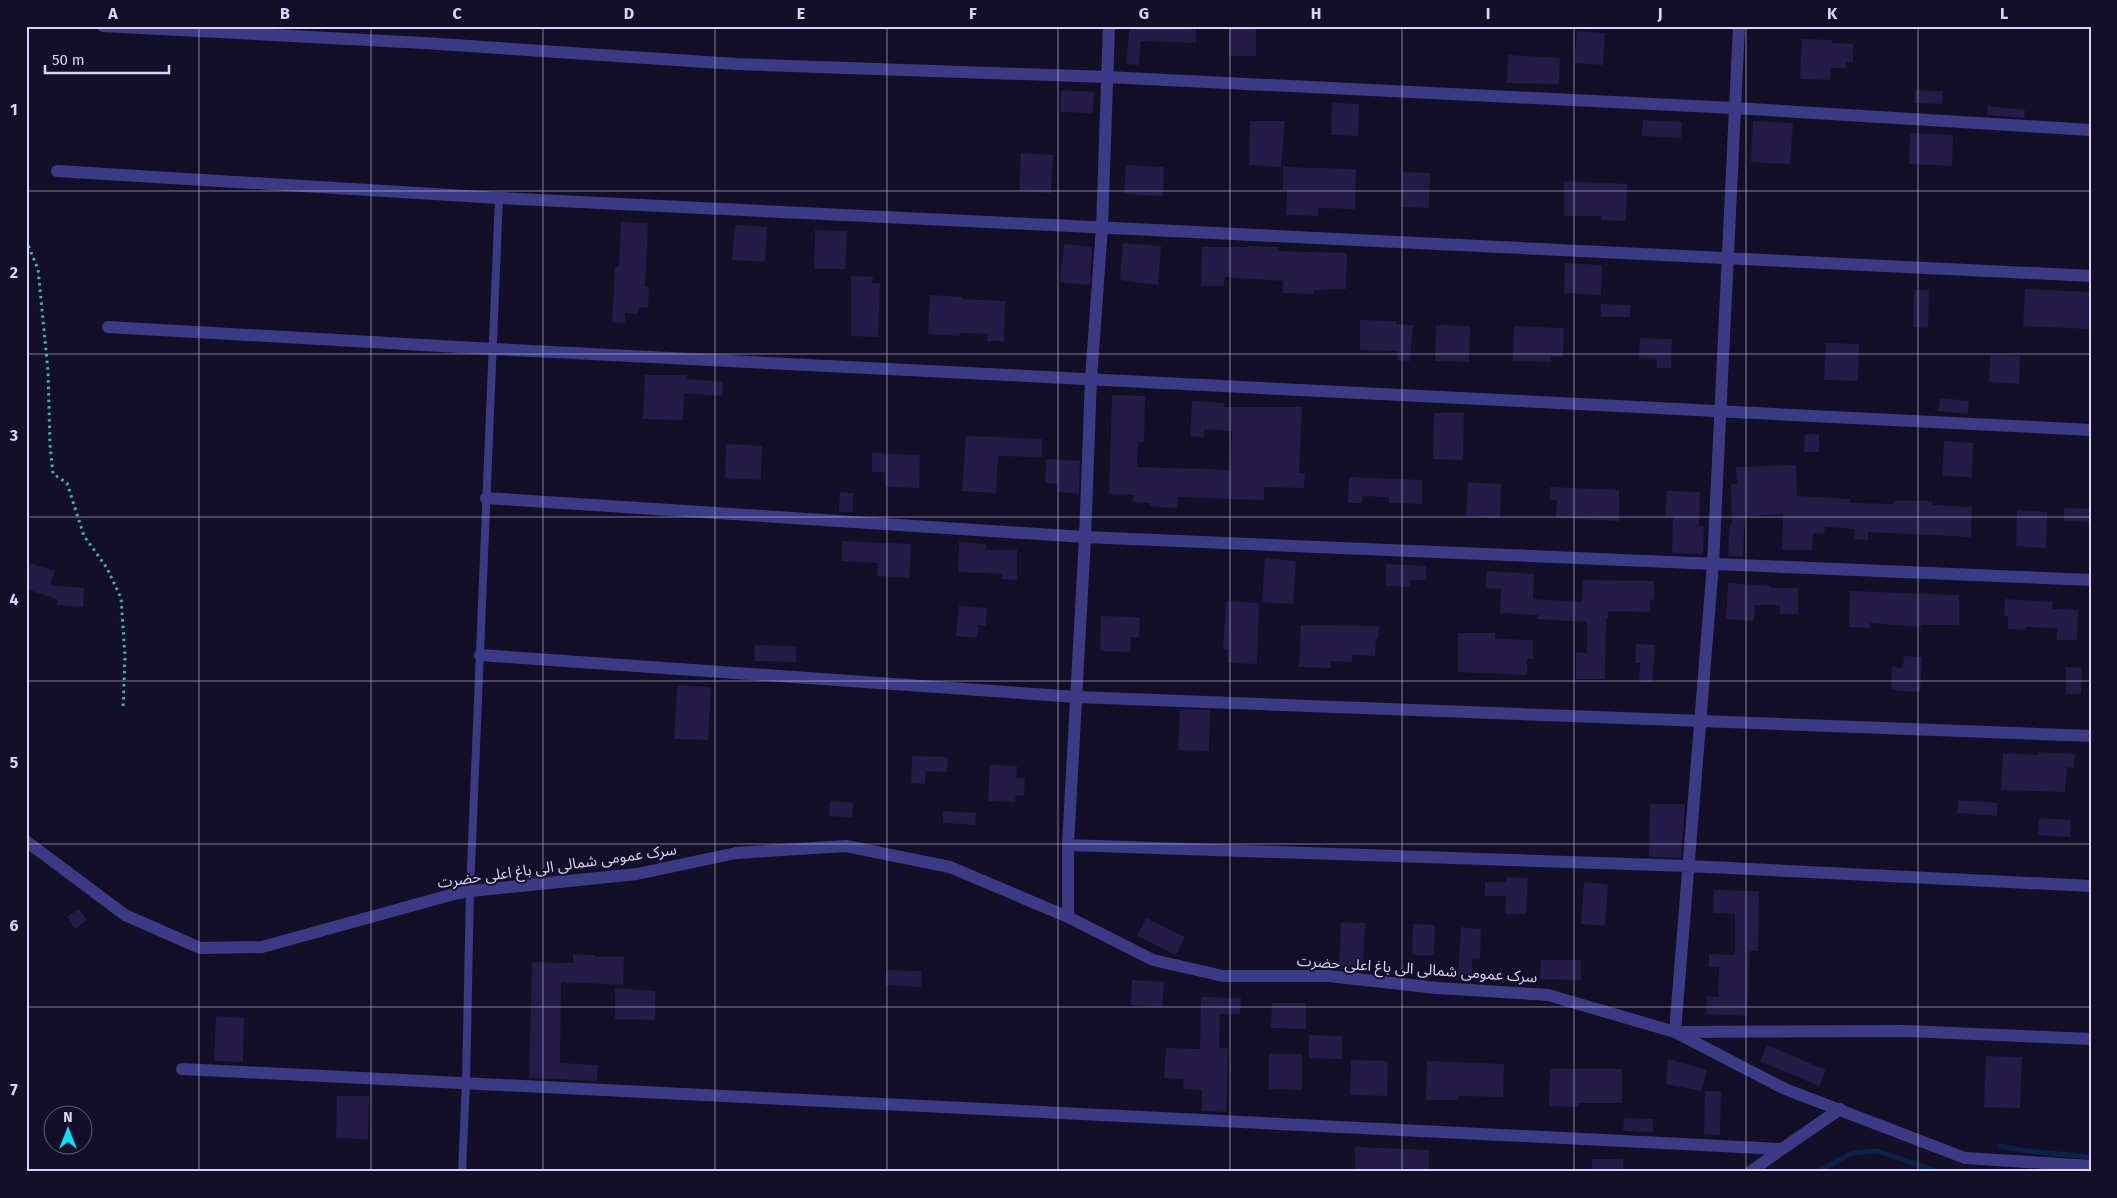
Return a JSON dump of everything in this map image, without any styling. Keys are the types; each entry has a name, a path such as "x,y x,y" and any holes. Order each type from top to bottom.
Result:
{"street":[{"path":"103,26 424,43 736,64 1107,77 1734,108 2091,130"},
{"path":"1068,917 1068,845 1085,537 1091,379 1102,227 1109,26"},
{"path":"1739,26 1713,564 1702,721 1675,1032 1906,1030 2091,1039"},
{"path":"57,171 499,198 2091,276"},
{"path":"108,327 493,349 2091,430"},
{"path":"486,498 1085,537 2091,580"},
{"path":"480,655 1077,697 2091,736"},
{"name":"سرک عمومی شمالی الی باغ اعلی حضرت","path":"26,841 126,916 200,948 262,946 470,891 637,874 736,853 846,846 950,867 1068,917 1153,960 1224,976 1329,976 1436,988 1548,995 1675,1032 1785,1089 1965,1158 2042,1168 2091,1166"},
{"path":"1068,845 1688,866 2091,886"},
{"path":"182,1069 1782,1150"},
{"path":"1750,1172 1840,1109"}],"lane":[{"path":"462,1172 470,891 499,198"}],"path":[{"path":"26,240 38,270 48,371 50,445 53,474 67,483 84,536 106,568 121,598 124,656 123,709"}],"building":[{"path":"1130,26 1196,26 1196,43 1141,41 1139,65 1126,64"},
{"path":"1229,26 1256,26 1256,56 1229,56"},
{"path":"1577,31 1605,33 1603,65 1574,63"},
{"path":"1802,39 1832,40 1832,43 1853,44 1853,62 1846,62 1846,68 1831,68 1830,80 1800,79"},
{"path":"1508,55 1560,58 1559,84 1507,83"},
{"path":"1061,90 1094,92 1093,113 1060,112"},
{"path":"1915,90 1943,91 1942,104 1914,103"},
{"path":"1332,103 1359,104 1358,136 1331,135"},
{"path":"1988,106 2025,110 2024,118 1987,115"},
{"path":"1643,120 1682,122 1681,138 1642,136"},
{"path":"1250,121 1285,121 1281,167 1249,165"},
{"path":"1753,121 1793,123 1790,164 1751,162"},
{"path":"1910,133 1953,135 1952,166 1909,164"},
{"path":"1021,153 1053,155 1051,193 1019,191"},
{"path":"1126,165 1164,167 1163,196 1124,194"},
{"path":"1283,167 1356,169 1355,209 1318,208 1318,216 1286,215 1287,190 1283,190"},
{"path":"1402,172 1430,173 1429,208 1401,207"},
{"path":"1564,181 1627,184 1626,221 1601,220 1601,216 1564,216"},
{"path":"621,222 648,223 645,287 649,287 648,307 639,307 638,314 625,313 625,323 612,322 615,267 619,267"},
{"path":"735,225 767,227 765,262 732,260"},
{"path":"815,230 847,231 845,269 814,269"},
{"path":"1123,243 1161,246 1158,285 1120,280"},
{"path":"1064,244 1092,247 1090,285 1060,282"},
{"path":"1202,247 1278,247 1277,251 1347,253 1346,289 1314,290 1313,294 1282,293 1283,281 1225,277 1224,286 1201,286"},
{"path":"1565,263 1602,265 1601,295 1564,293"},
{"path":"851,276 873,277 872,283 880,283 878,337 851,336"},
{"path":"2025,289 2091,292 2091,329 2023,326"},
{"path":"1914,290 1929,290 1928,328 1913,327"},
{"path":"930,295 1005,301 1004,341 987,341 988,334 960,333 960,336 928,334"},
{"path":"1601,304 1630,305 1630,317 1601,317"},
{"path":"1360,320 1396,321 1396,324 1413,325 1410,361 1397,360 1398,351 1360,350"},
{"path":"1436,325 1470,326 1469,362 1435,361"},
{"path":"1514,326 1564,328 1563,357 1551,356 1551,362 1513,361"},
{"path":"1640,338 1672,339 1671,368 1657,368 1657,359 1639,358"},
{"path":"1826,343 1859,344 1858,381 1824,380"},
{"path":"1990,355 2020,356 2019,384 1989,382"},
{"path":"645,375 687,375 686,379 723,382 722,396 684,393 683,420 643,419"},
{"path":"1112,395 1145,396 1144,442 1138,442 1137,467 1231,470 1232,431 1204,429 1204,437 1190,436 1192,401 1224,403 1224,407 1302,407 1299,473 1305,473 1304,488 1264,487 1264,500 1178,497 1177,508 1150,506 1150,503 1133,502 1134,495 1109,494"},
{"path":"1940,398 1969,401 1968,414 1938,411"},
{"path":"1434,413 1464,413 1463,460 1433,459"},
{"path":"1805,434 1819,434 1819,452 1804,452"},
{"path":"966,436 1042,439 1042,457 998,456 996,493 962,491"},
{"path":"1944,441 1973,443 1972,477 1942,476"},
{"path":"726,444 762,446 761,480 725,478"},
{"path":"872,453 920,455 919,488 885,487 885,472 872,472"},
{"path":"1046,459 1080,461 1079,494 1058,492 1058,484 1045,483"},
{"path":"1796,465 1797,496 1850,499 1850,503 1894,504 1894,501 1932,501 1932,505 1972,507 1971,537 1868,532 1868,540 1854,539 1855,529 1825,527 1824,534 1813,533 1812,550 1782,550 1783,514 1745,516 1743,557 1728,556 1730,525 1732,525 1731,484 1737,484 1736,467"},
{"path":"1349,477 1422,480 1422,504 1389,503 1389,497 1362,496 1362,503 1348,503"},
{"path":"1468,482 1501,484 1500,518 1466,516"},
{"path":"1550,487 1619,490 1619,521 1556,518 1557,500 1550,500"},
{"path":"1667,491 1700,492 1699,526 1704,526 1703,554 1672,553 1673,517 1665,516"},
{"path":"840,492 853,493 853,512 839,512"},
{"path":"2064,508 2091,509 2091,522 2064,521"},
{"path":"2017,510 2047,512 2046,548 2016,546"},
{"path":"842,541 911,544 909,578 877,576 878,563 842,561"},
{"path":"959,542 986,544 986,550 1017,550 1017,580 1002,579 1002,574 958,572"},
{"path":"1265,558 1296,561 1293,604 1262,602"},
{"path":"26,562 55,571 50,585 84,588 83,607 57,605 57,599 26,589"},
{"path":"1386,564 1426,566 1426,580 1410,580 1410,587 1386,586"},
{"path":"1486,571 1534,574 1533,599 1582,602 1583,580 1654,581 1654,600 1650,599 1650,612 1608,611 1608,618 1606,618 1605,679 1576,679 1576,653 1587,653 1587,622 1537,619 1538,615 1500,613 1501,589 1486,588"},
{"path":"1728,583 1770,586 1770,588 1798,588 1798,614 1780,614 1780,605 1755,605 1754,621 1726,619"},
{"path":"1850,591 1959,595 1959,625 1921,625 1921,627 1870,623 1870,628 1849,627"},
{"path":"2005,599 2053,602 2052,609 2078,610 2077,640 2057,640 2057,628 2025,627 2025,630 2008,629 2008,616 2004,616"},
{"path":"1226,601 1259,603 1257,664 1228,663 1228,650 1223,649"},
{"path":"959,606 987,608 986,626 978,625 977,638 956,636"},
{"path":"1101,616 1140,617 1139,637 1131,637 1130,652 1100,651"},
{"path":"1301,625 1379,626 1375,656 1352,655 1352,662 1331,661 1331,668 1299,667"},
{"path":"1458,633 1495,633 1495,639 1533,640 1533,659 1527,659 1527,675 1458,672"},
{"path":"1636,644 1655,645 1652,683 1639,682 1640,663 1635,663"},
{"path":"755,645 796,646 796,662 754,661"},
{"path":"1904,656 1922,657 1920,692 1891,690 1892,667 1903,668"},
{"path":"2066,667 2082,668 2081,694 2066,694"},
{"path":"677,685 711,687 708,740 674,739"},
{"path":"1180,709 1210,710 1209,751 1178,750"},
{"path":"2039,752 2075,754 2074,768 2067,767 2065,792 2001,790 2003,753 2038,755"},
{"path":"912,756 948,757 947,772 926,771 925,784 911,783"},
{"path":"990,765 1017,766 1016,778 1025,778 1024,795 1016,795 1015,802 988,801"},
{"path":"1958,800 1998,803 1997,816 1957,813"},
{"path":"830,801 853,803 852,818 829,816"},
{"path":"1650,804 1685,804 1681,858 1649,857"},
{"path":"943,811 976,813 975,825 943,823"},
{"path":"2039,818 2071,820 2070,837 2038,835"},
{"path":"1507,877 1528,878 1526,914 1505,914 1506,896 1485,896 1485,882 1506,882"},
{"path":"1584,882 1608,884 1605,926 1581,924"},
{"path":"1714,890 1759,891 1758,951 1750,951 1747,1016 1706,1014 1707,996 1718,997 1719,967 1709,967 1709,954 1735,955 1735,914 1713,913"},
{"path":"79,909 87,920 75,929 67,917"},
{"path":"1146,918 1185,937 1176,955 1137,936"},
{"path":"1341,922 1365,923 1363,970 1339,969"},
{"path":"1413,924 1435,925 1434,955 1412,955"},
{"path":"1461,927 1481,929 1480,959 1472,958 1472,975 1458,975"},
{"path":"573,954 595,955 595,957 624,957 623,985 561,982 560,1063 598,1065 597,1081 529,1078 532,962 573,963"},
{"path":"1541,960 1581,960 1581,980 1540,979"},
{"path":"886,970 922,971 921,987 885,985"},
{"path":"1132,980 1164,982 1162,1007 1131,1005"},
{"path":"615,988 655,991 655,1020 615,1019"},
{"path":"1201,997 1241,998 1240,1014 1220,1014 1219,1048 1228,1048 1226,1112 1202,1111 1202,1090 1183,1089 1184,1079 1164,1078 1166,1048 1200,1049"},
{"path":"1272,1003 1306,1003 1306,1029 1271,1028"},
{"path":"216,1016 244,1018 243,1062 214,1061"},
{"path":"1309,1035 1342,1036 1342,1059 1309,1058"},
{"path":"1767,1045 1826,1070 1819,1086 1760,1061"},
{"path":"1269,1054 1302,1054 1302,1090 1269,1089"},
{"path":"1986,1056 2022,1057 2020,1108 1984,1107"},
{"path":"1668,1059 1707,1070 1702,1091 1666,1084"},
{"path":"1351,1060 1388,1061 1387,1096 1350,1095"},
{"path":"1427,1061 1504,1064 1503,1097 1458,1096 1458,1100 1426,1100"},
{"path":"1550,1069 1622,1069 1622,1103 1579,1103 1579,1107 1549,1106"},
{"path":"1705,1091 1721,1091 1720,1135 1704,1134"},
{"path":"337,1096 369,1096 368,1139 336,1138"},
{"path":"1624,1118 1653,1119 1653,1132 1623,1131"},
{"path":"1355,1147 1429,1150 1429,1172 1355,1172"},
{"path":"1592,1159 1623,1159 1623,1172 1592,1172"}],"waterway":[{"path":"1999,1146 2027,1151 2091,1157"},
{"path":"1817,1172 1852,1153 1878,1151 1939,1172"}]}
